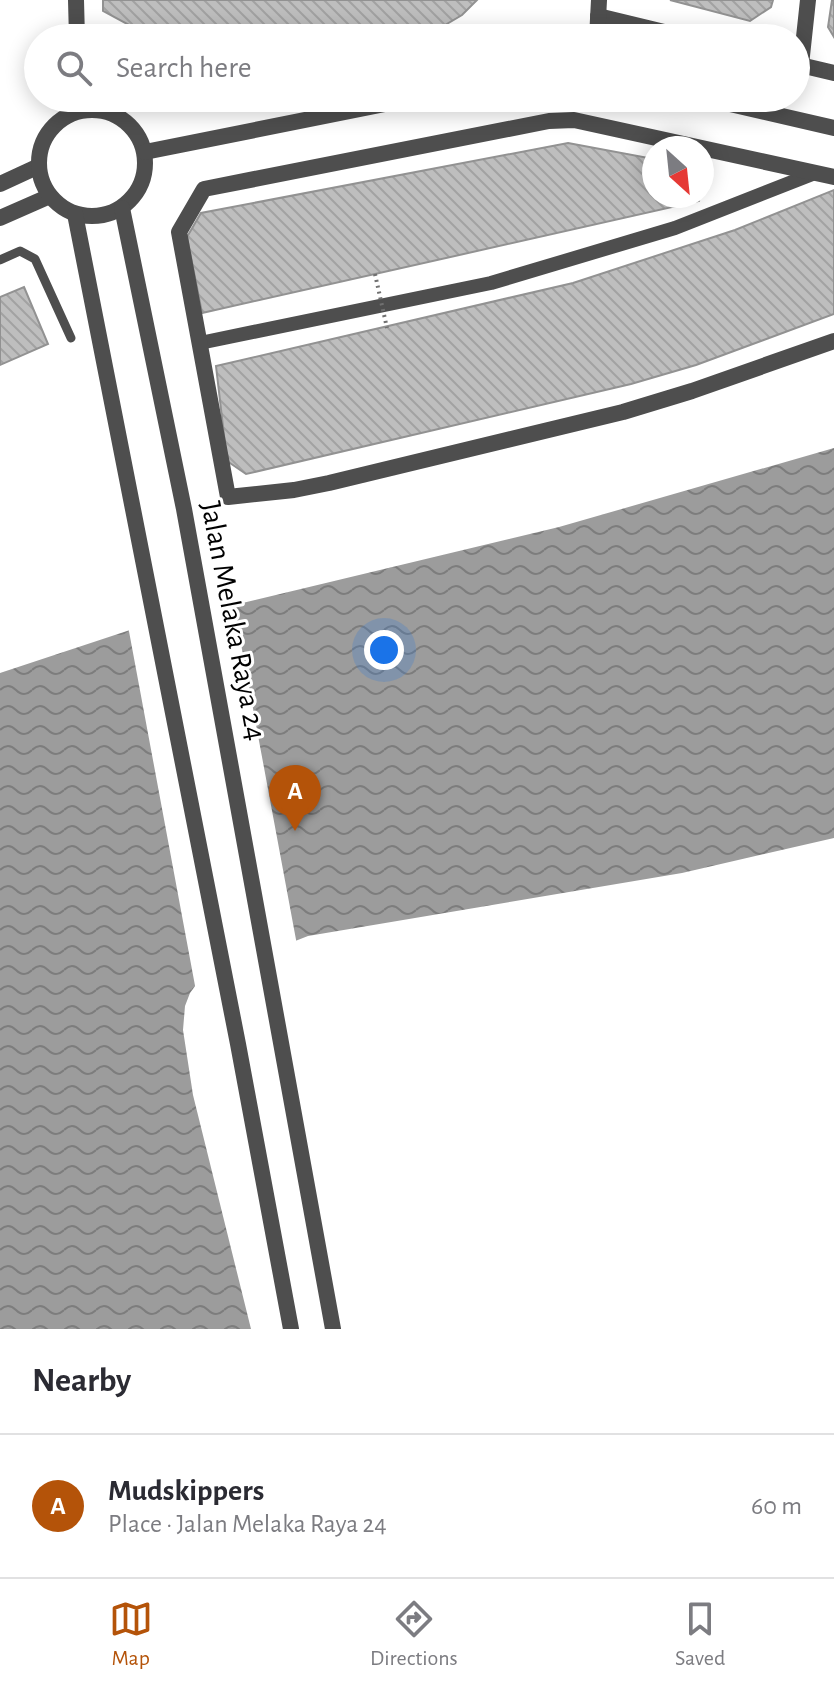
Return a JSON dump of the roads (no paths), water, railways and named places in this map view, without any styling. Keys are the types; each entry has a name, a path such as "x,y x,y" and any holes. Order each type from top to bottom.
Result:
{"street":[{"path":"76,0 77,24"},
{"path":"804,24 808,0"},
{"path":"599,8 647,24"},
{"path":"810,68 834,73"},
{"path":"74,112 47,136 39,166 42,182 61,207 75,214 91,216 122,208 142,183 146,168 145,152 130,125 104,112"},
{"path":"145,152 345,112"},
{"path":"765,112 834,128"},
{"path":"834,177 574,120 549,121 204,189 179,232 228,497 329,483 623,412 834,341"},
{"path":"0,184 39,166"},
{"path":"200,343 491,283 675,228 815,173"},
{"path":"0,218 50,196"},
{"name":"Jalan Melaka Raya 24","path":"122,208 184,509 333,1329"},
{"path":"75,214 291,1329"}],"lane":[{"path":"0,260 20,251 35,259 71,338"}],"water":[{"path":"834,448 834,838 682,873 308,936 201,978 185,1006 183,1030 193,1095 251,1329 0,1329 0,673 130,630 559,527"}],"place":[{"name":"Mudskippers","path":"295,831"}]}
